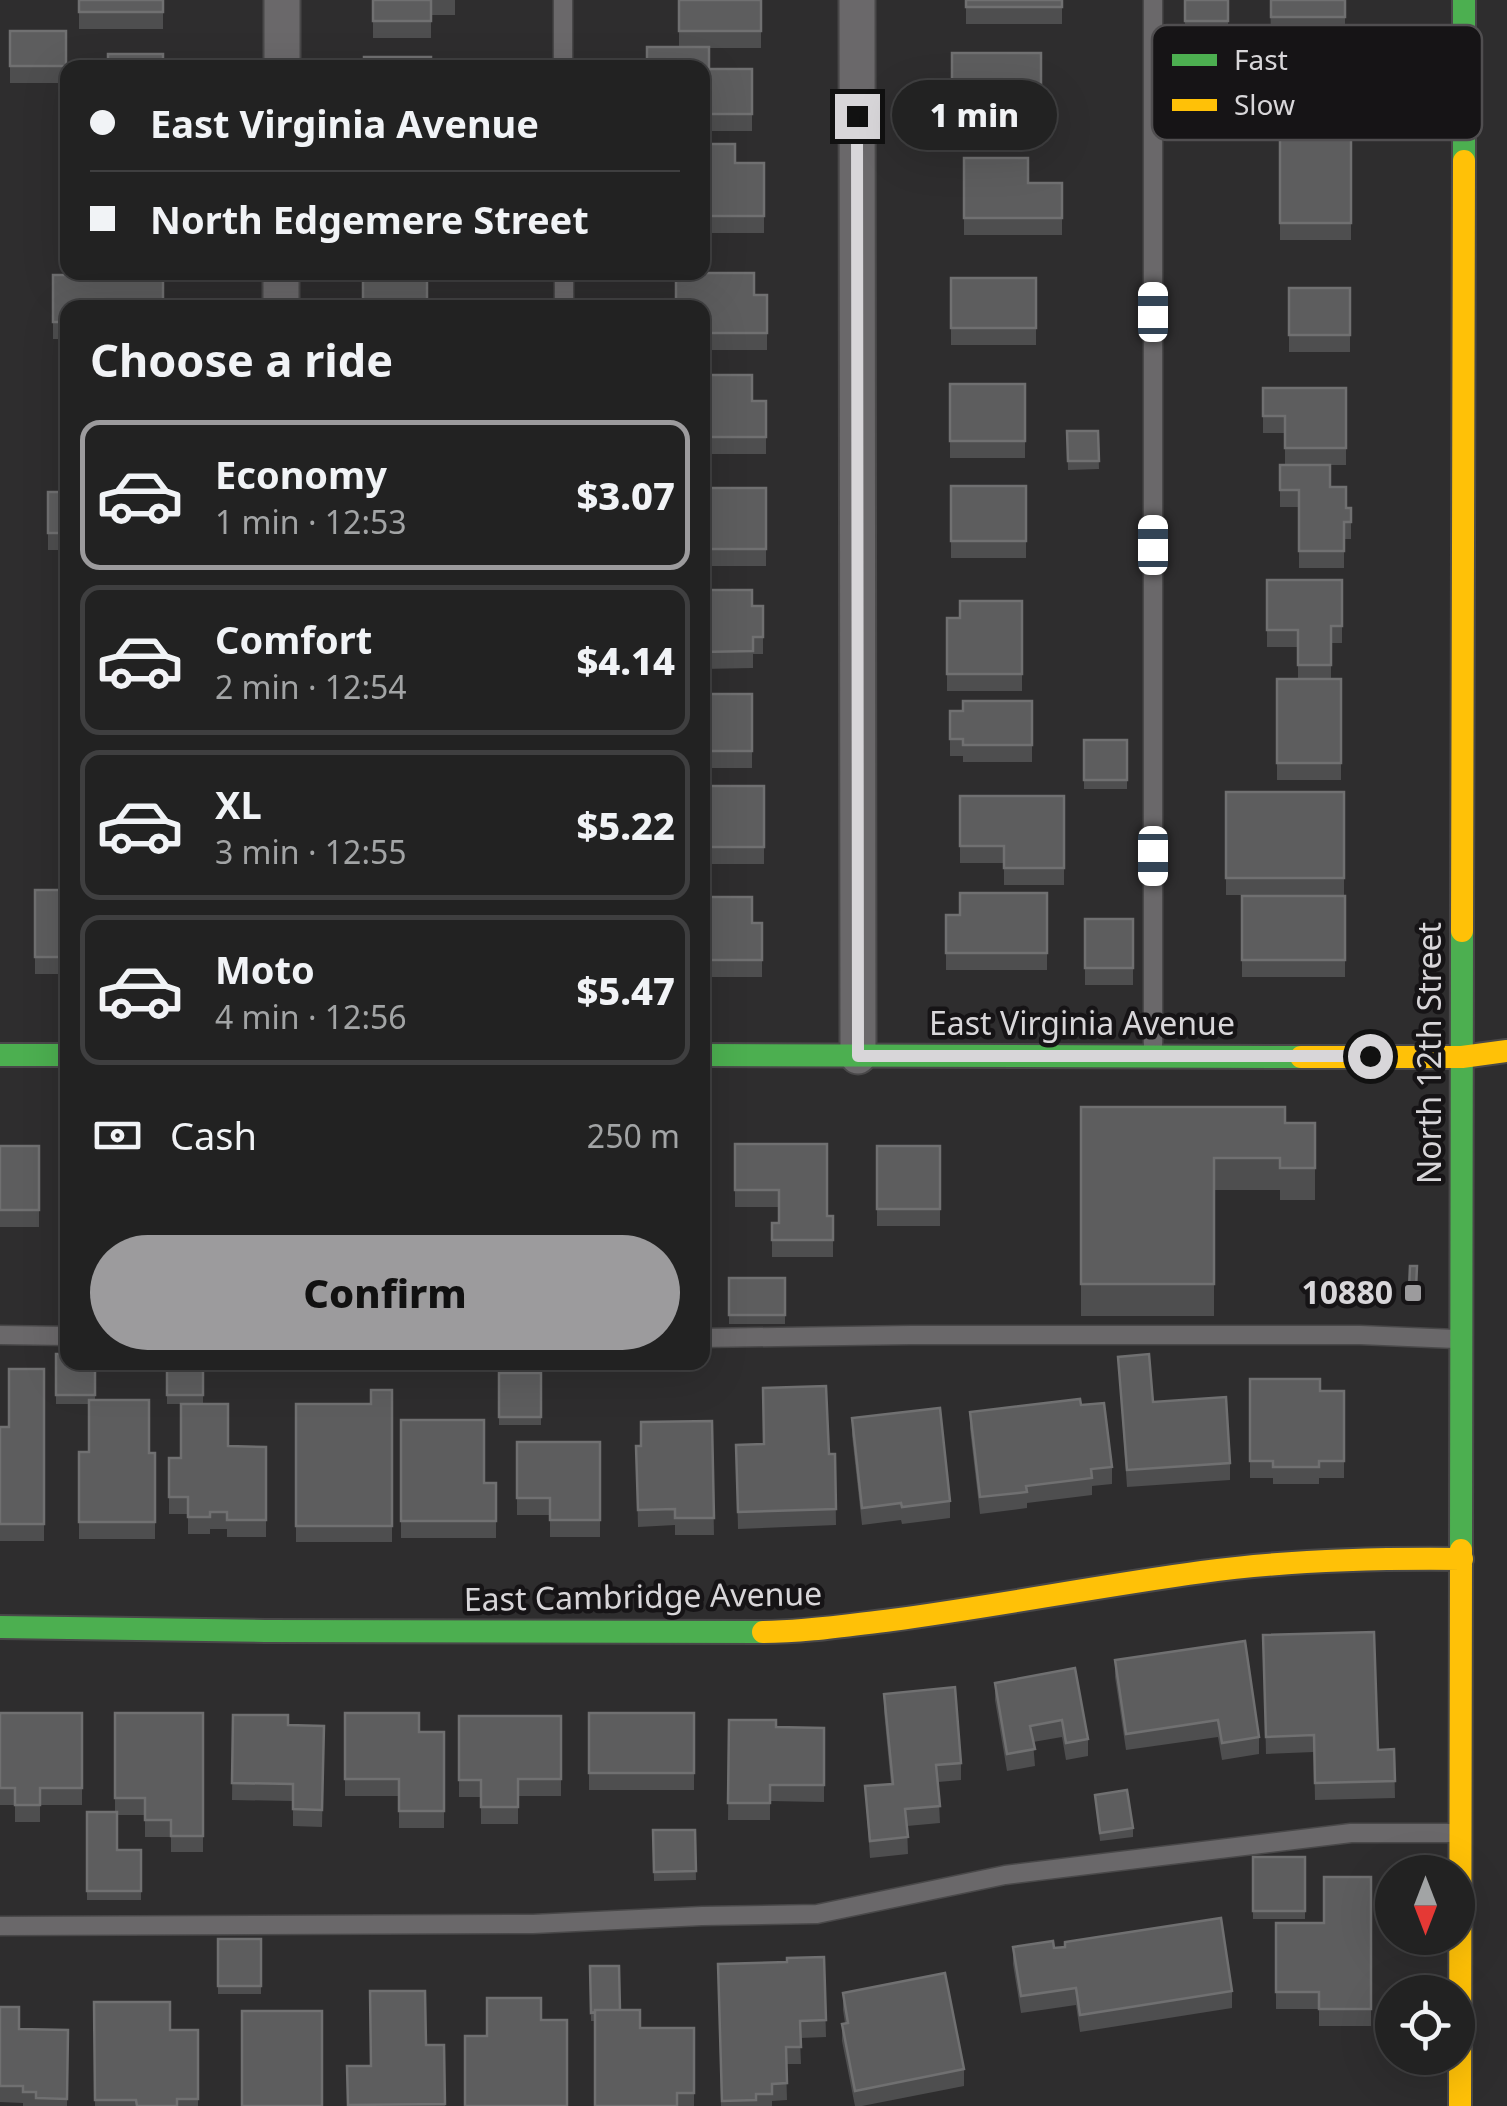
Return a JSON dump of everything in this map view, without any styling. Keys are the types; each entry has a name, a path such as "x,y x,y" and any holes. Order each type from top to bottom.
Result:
{"street":[{"path":"282,0 282,60"},
{"path":"857,0 858,1056"},
{"name":"North 12th Street","path":"1464,0 1464,25"},
{"name":"North 12th Street","path":"1460,2106 1464,140"},
{"name":"East Virginia Avenue","path":"710,1055 1462,1057 1507,1051"},
{"path":"0,1054 60,1054"},
{"name":"East Virginia Avenue","path":"1462,1057 1507,1075"},
{"name":"East Cambridge Avenue","path":"0,1627 265,1632 795,1632 976,1609 1220,1570 1297,1562 1462,1559"}],"lane":[{"path":"562,0 563,60"},
{"path":"1152,0 1152,25"},
{"path":"1152,140 1153,1056"},
{"path":"710,1338 1360,1334 1462,1339"},
{"path":"0,1335 60,1336"},
{"path":"0,1926 533,1924 816,1914 1004,1875 1352,1833 1460,1833"}],"building":[{"path":"79,0 163,0 163,12 79,12"},
{"path":"373,0 431,0 431,21 373,21"},
{"path":"679,0 761,0 761,31 679,31"},
{"path":"966,0 1062,0 1062,7 966,7"},
{"path":"1185,0 1228,0 1228,21 1185,21"},
{"path":"1271,0 1345,0 1345,17 1271,17"},
{"path":"10,31 66,31 66,60 60,60 60,66 10,66"},
{"path":"647,47 709,47 709,60 647,60"},
{"path":"952,53 1041,53 1041,113 952,113"},
{"path":"108,54 163,54 163,60 108,60"},
{"path":"364,57 431,57 431,60"},
{"path":"710,69 752,69 752,114 710,114"},
{"path":"1280,140 1351,140 1351,223 1280,223"},
{"path":"710,144 735,144 735,163 764,163 764,216 710,216"},
{"path":"964,158 1028,158 1028,183 1062,183 1062,218 964,218"},
{"path":"710,273 754,273 754,295 767,295 767,333 710,333 710,300 676,300 676,280 710,280"},
{"path":"53,275 60,275 60,280 163,280 163,300 60,300 60,322 53,322"},
{"path":"951,278 1036,278 1036,328 951,328"},
{"path":"363,280 427,280 427,300 363,300"},
{"path":"1289,288 1350,288 1350,335 1289,335"},
{"path":"710,375 752,375 752,401 766,401 766,437 710,437"},
{"path":"950,384 1025,384 1025,441 950,441"},
{"path":"1263,388 1346,388 1346,448 1285,448 1285,416 1263,416"},
{"path":"1067,431 1098,431 1099,461 1068,461"},
{"path":"1280,465 1330,465 1330,487 1346,487 1346,508 1351,508 1351,522 1344,522 1344,551 1299,551 1299,490 1280,490"},
{"path":"951,486 1026,486 1026,541 951,541"},
{"path":"710,488 766,488 766,549 710,549"},
{"path":"48,492 60,492 60,533 48,533"},
{"path":"1267,580 1342,580 1342,626 1331,626 1331,665 1298,665 1298,630 1267,630"},
{"path":"710,590 752,590 752,606 763,606 763,637 753,637 753,651 710,652"},
{"path":"960,601 1022,601 1022,674 947,674 947,618 960,618"},
{"path":"1277,679 1341,679 1341,763 1277,763"},
{"path":"710,694 752,694 752,751 710,751"},
{"path":"963,701 1032,701 1032,745 963,745 963,739 950,739 950,711 963,711"},
{"path":"1084,740 1127,740 1127,780 1084,780"},
{"path":"710,786 764,786 764,847 710,847"},
{"path":"1226,792 1344,792 1344,878 1226,878"},
{"path":"960,796 1064,796 1064,868 1004,868 1004,846 960,846"},
{"path":"35,890 60,890 60,957 35,957"},
{"path":"960,893 1047,893 1047,953 946,953 946,915 960,915"},
{"path":"1242,896 1345,896 1345,960 1242,960"},
{"path":"710,897 752,897 752,923 762,923 762,960 710,960"},
{"path":"1085,919 1133,919 1133,968 1085,968"},
{"path":"1081,1107 1285,1107 1285,1123 1315,1123 1315,1168 1280,1168 1280,1158 1214,1158 1214,1284 1081,1284"},
{"path":"735,1144 827,1144 827,1216 833,1216 833,1240 772,1240 772,1223 779,1223 779,1190 735,1190"},
{"path":"0,1146 39,1146 39,1210 0,1210"},
{"path":"877,1146 940,1146 940,1209 877,1209"},
{"path":"1410,1266 1417,1266 1416,1289 1409,1289"},
{"path":"729,1278 785,1278 785,1315 729,1315"},
{"path":"56,1354 60,1354 60,1370 95,1370 95,1395 56,1395"},
{"path":"1149,1354 1153,1402 1226,1397 1230,1463 1127,1470 1118,1357"},
{"path":"9,1369 44,1369 44,1524 0,1524 0,1427 9,1427"},
{"path":"167,1370 203,1370 203,1395 167,1395"},
{"path":"499,1373 541,1373 541,1417 499,1417"},
{"path":"1250,1379 1320,1379 1320,1391 1344,1391 1344,1461 1319,1461 1319,1467 1273,1467 1273,1461 1250,1461"},
{"path":"826,1386 829,1454 835,1454 836,1509 738,1512 736,1445 764,1444 763,1388"},
{"path":"371,1390 392,1390 392,1526 296,1526 296,1404 371,1404"},
{"path":"1080,1399 1081,1405 1104,1403 1112,1467 1091,1469 1092,1478 1026,1486 1027,1492 980,1497 970,1412"},
{"path":"89,1400 149,1400 149,1453 155,1453 155,1522 79,1522 79,1452 89,1452"},
{"path":"181,1404 228,1404 228,1446 266,1447 266,1520 227,1520 227,1512 188,1517 188,1497 169,1497 169,1458 181,1458"},
{"path":"940,1408 950,1501 862,1508 852,1418"},
{"path":"401,1420 484,1420 484,1483 496,1483 496,1521 401,1521"},
{"path":"712,1421 714,1518 675,1518 675,1509 638,1510 636,1446 641,1446 641,1422"},
{"path":"517,1442 600,1442 600,1520 550,1520 550,1498 517,1498"},
{"path":"1374,1632 1378,1750 1394,1749 1395,1781 1315,1783 1314,1735 1266,1737 1263,1635"},
{"path":"1245,1641 1259,1737 1222,1743 1218,1720 1126,1734 1115,1660"},
{"path":"1075,1668 1088,1739 1066,1743 1062,1720 1030,1726 1035,1749 1007,1754 995,1683"},
{"path":"955,1687 961,1763 936,1765 940,1806 905,1809 908,1837 870,1841 865,1786 893,1784 884,1694"},
{"path":"0,1713 82,1713 82,1788 40,1788 40,1805 15,1805 15,1788 0,1788"},
{"path":"115,1713 203,1713 203,1836 171,1836 171,1820 145,1820 145,1798 115,1798"},
{"path":"345,1713 419,1713 419,1732 444,1732 444,1811 399,1811 399,1779 345,1779"},
{"path":"589,1713 694,1713 694,1773 589,1773"},
{"path":"233,1715 288,1715 288,1725 324,1726 322,1810 293,1809 293,1784 232,1783"},
{"path":"459,1716 561,1716 561,1779 518,1779 518,1807 481,1807 481,1780 459,1780"},
{"path":"729,1720 776,1720 776,1727 824,1728 824,1785 770,1785 770,1803 728,1803"},
{"path":"1127,1790 1133,1828 1100,1833 1095,1795"},
{"path":"87,1812 117,1812 117,1850 141,1850 141,1891 87,1891"},
{"path":"653,1830 695,1830 696,1871 654,1872"},
{"path":"1253,1857 1305,1857 1305,1911 1253,1911"},
{"path":"1324,1877 1371,1877 1371,2009 1319,2009 1319,1992 1276,1992 1276,1923 1324,1923"},
{"path":"1221,1918 1232,1991 1080,2015 1076,1988 1021,1996 1013,1947 1053,1941 1054,1948 1065,1947 1065,1942"},
{"path":"218,1939 261,1939 261,1986 218,1986"},
{"path":"824,1957 826,2020 800,2021 801,2047 786,2047 787,2083 772,2084 772,2094 756,2094 756,2100 722,2101 718,1964"},
{"path":"590,1966 619,1966 620,2010 591,2013"},
{"path":"945,1973 964,2069 855,2091 842,2024 848,2023 843,1993"},
{"path":"370,1991 425,1991 426,2045 444,2045 445,2104 348,2105 347,2066 371,2066"},
{"path":"487,1998 541,1998 541,2020 567,2020 567,2106 465,2106 465,2036 487,2036"},
{"path":"94,2002 170,2002 170,2030 198,2030 198,2099 177,2099 177,2106 95,2100"},
{"path":"0,2007 19,2007 19,2029 68,2030 67,2099 36,2098 36,2092 23,2092 23,2086 0,2086"},
{"path":"595,2010 640,2010 640,2028 694,2028 694,2093 677,2093 677,2106 595,2106"},
{"path":"242,2011 322,2011 322,2106 242,2106"}],"traffic: fast":[{"path":"1464,0 1464,25"},
{"path":"1464,140 1464,161"},
{"path":"1461,1550 1462,931"},
{"path":"0,1055 60,1055"},
{"path":"710,1055 1301,1057"},
{"path":"0,1627 763,1632"}],"traffic: slow":[{"path":"1462,931 1464,161"},
{"path":"1301,1057 1462,1057 1507,1051"},
{"path":"1460,2106 1461,1550"},
{"path":"763,1632 892,1620 1235,1568 1332,1561 1462,1559"}],"place":[{"name":"10880","path":"1413,1293"}],"route":[{"path":"857,116 858,1056 1370,1056"}]}
